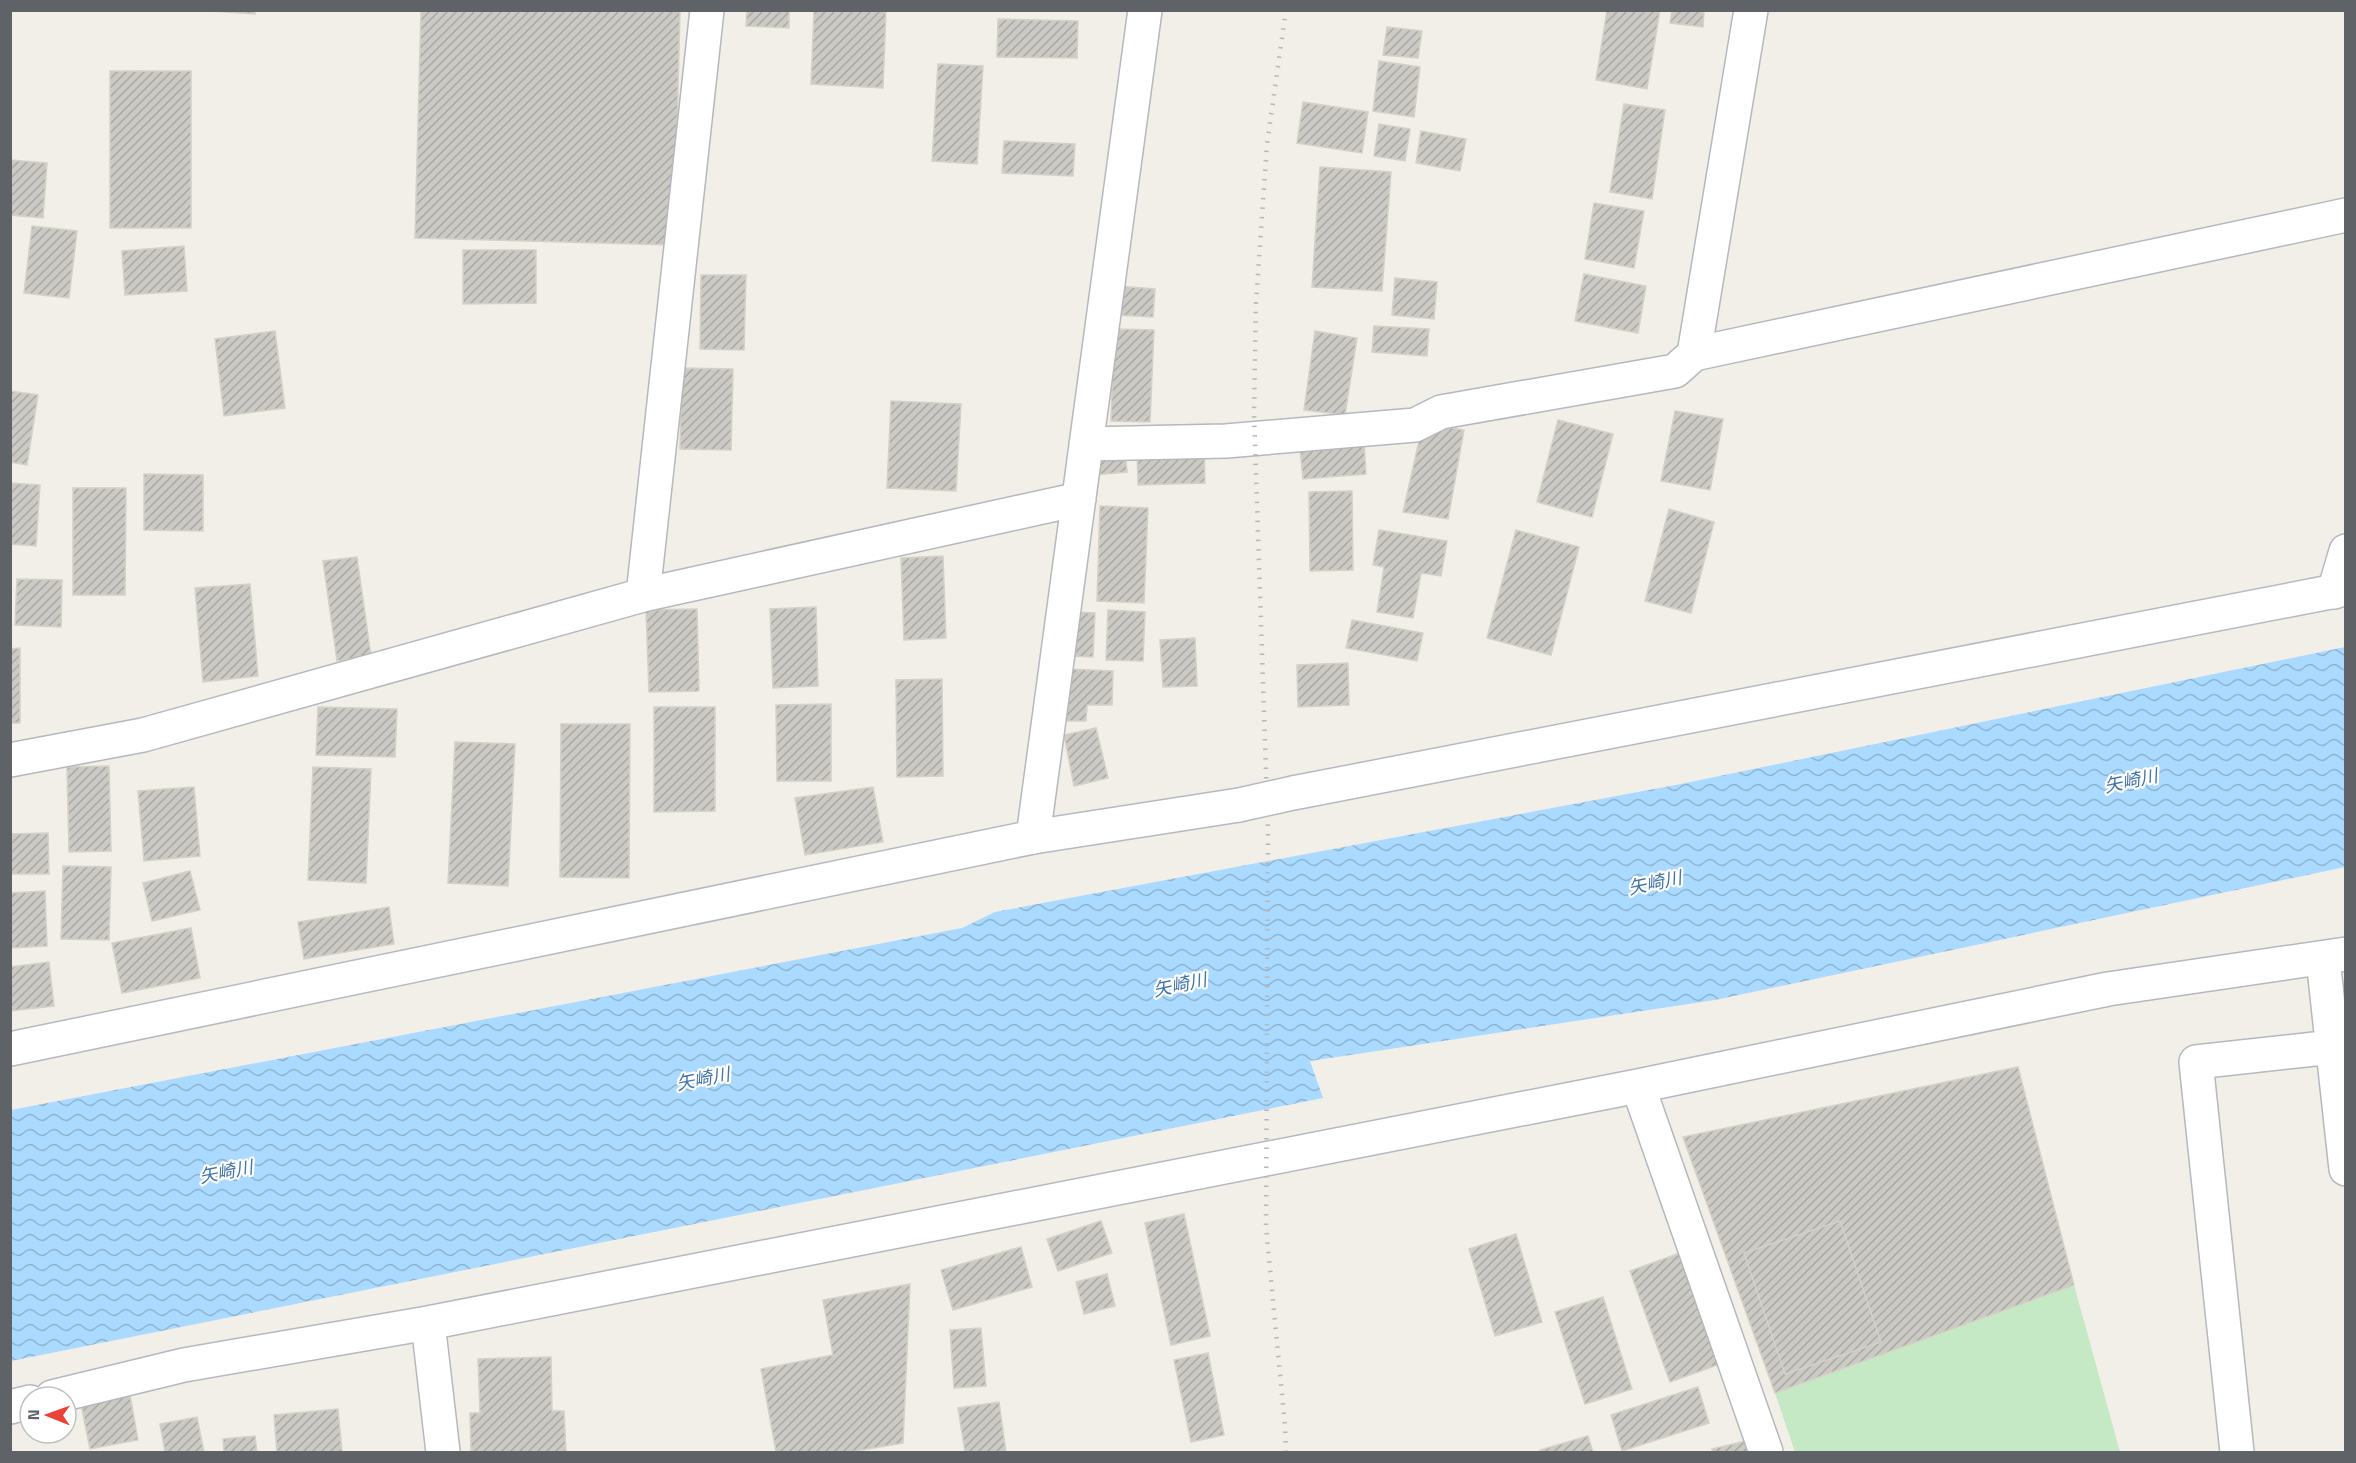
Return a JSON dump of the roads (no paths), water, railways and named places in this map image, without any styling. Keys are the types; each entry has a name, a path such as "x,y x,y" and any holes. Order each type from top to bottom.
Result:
{"street":[{"path":"643,595 707,10"},
{"path":"1033,837 1145,10"},
{"path":"1694,354 1751,10"},
{"path":"1086,444 1226,441 1415,425 1441,412 1676,371 1694,354 2346,215"},
{"path":"10,760 142,735 643,595 1079,499"},
{"path":"10,1049 1033,837 1239,805 2340,591 2346,551"},
{"path":"78,1391 184,1365 428,1323 1638,1086 2108,989 2334,957 2333,1047 2346,1169"},
{"path":"2237,1452 2196,1062 2333,1047"},
{"path":"1638,1086 1766,1452"},
{"path":"428,1323 443,1452"}],"water":[{"name":"矢崎川","path":"2345,647 2345,867 1715,1000 1310,1061 1323,1098 11,1361 11,1110 962,928 995,912 1681,784"}],"railway":[{"path":"1286,10 1267,144 1256,303 1254,414 1268,831 1266,1227 1286,1452"}]}
